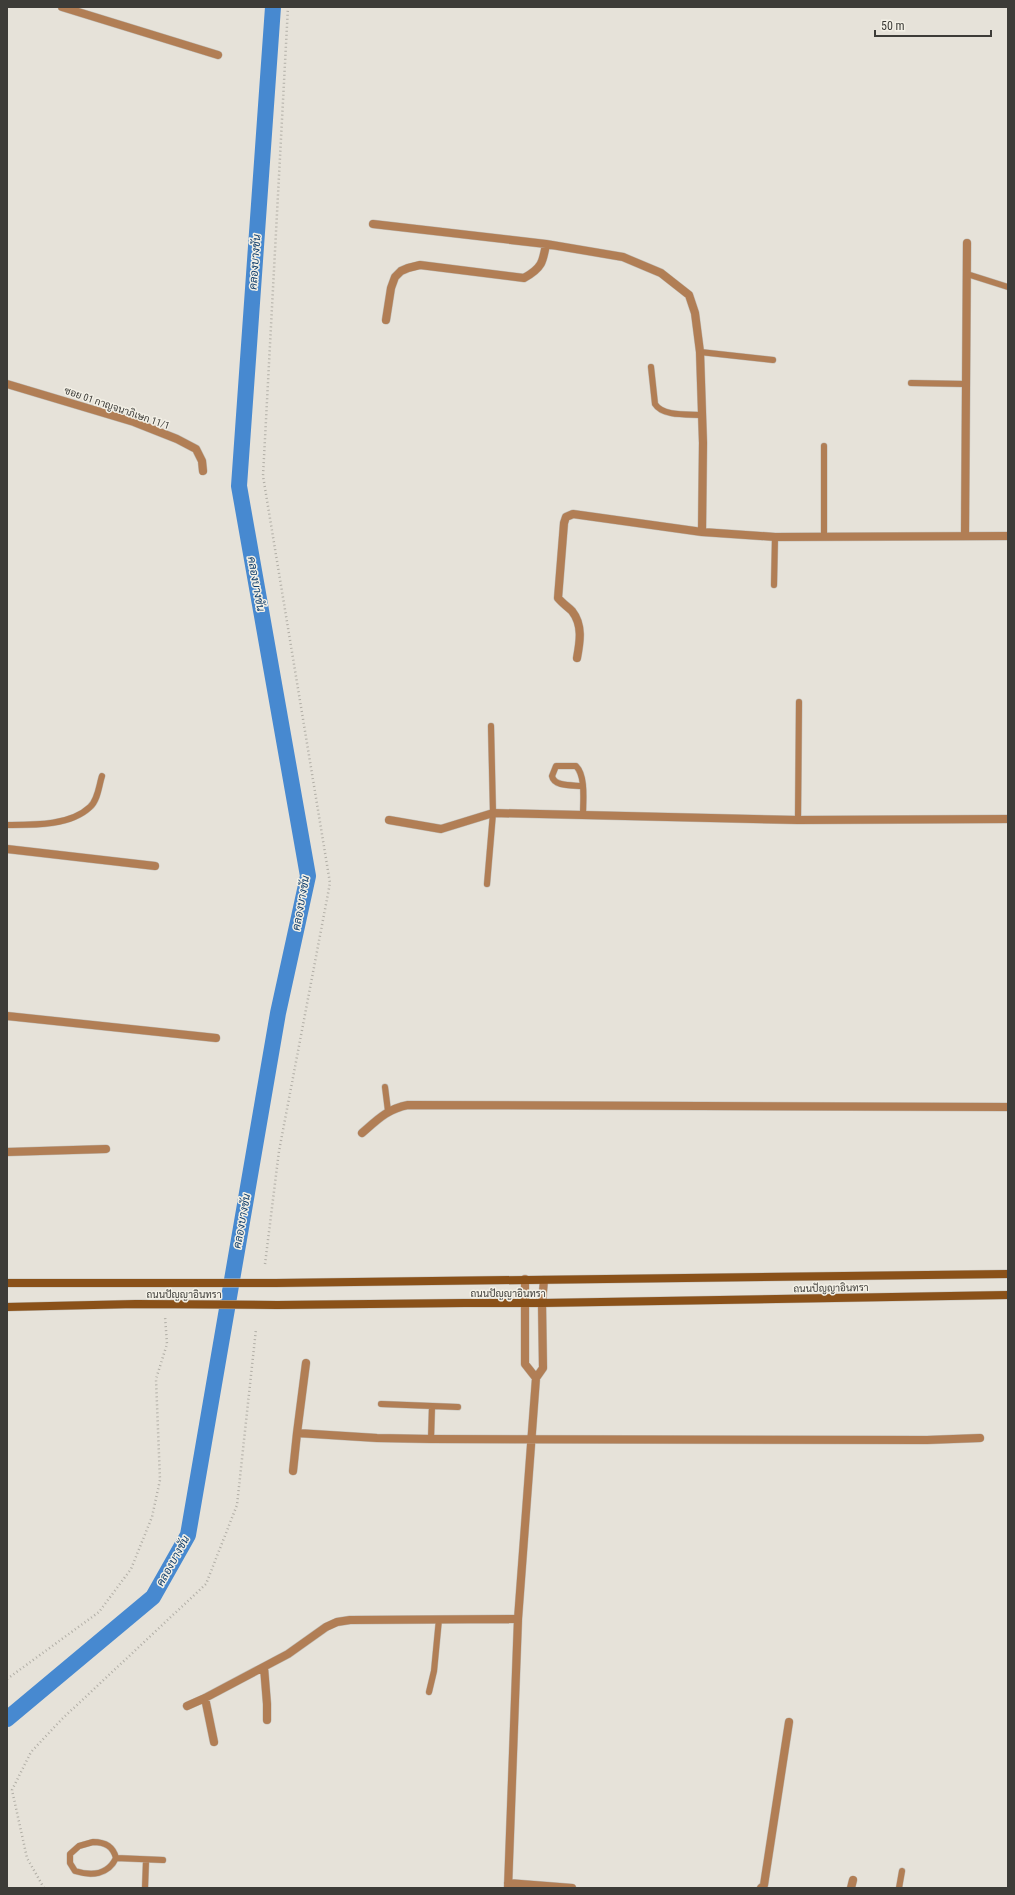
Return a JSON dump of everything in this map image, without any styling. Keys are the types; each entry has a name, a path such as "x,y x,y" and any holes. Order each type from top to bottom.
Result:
{"main road":[{"name":"ถนนปัญญาอินทรา","path":"7,1283 276,1283 1008,1274"},
{"name":"ถนนปัญญาอินทรา","path":"7,1307 165,1304 277,1305 542,1303 1008,1296"}],"street":[{"path":"62,7 218,55"},
{"path":"373,224 546,244 623,257 661,273 689,295 695,313 700,352 702,414 702,532"},
{"path":"965,535 967,243"},
{"path":"386,320 391,288 395,277 401,271 420,265 524,278 540,267 543,262 546,244"},
{"name":"ซอย 01 กาญจนาภิเษก 11/1","path":"7,384 134,422 177,439 196,449 202,461 203,471"},
{"path":"578,658 581,638 578,621 571,611 558,598 564,523 566,516 573,514 702,532 775,537 1008,536"},
{"path":"389,820 441,829 493,813 798,820 1008,819"},
{"path":"7,849 155,866"},
{"path":"7,1016 216,1038"},
{"path":"362,1133 388,1111 395,1107 408,1105 1008,1108"},
{"path":"7,1152 106,1149"},
{"path":"525,1279 525,1364 536,1378"},
{"path":"544,1280 542,1303 543,1368 536,1378 530,1440 518,1619 508,1886 572,1888"},
{"path":"293,1471 306,1363"},
{"path":"297,1433 377,1438 530,1440 927,1440 980,1438"},
{"path":"187,1706 206,1698 288,1654 326,1627 337,1622 350,1620 518,1619"},
{"path":"264,1667 267,1720"},
{"path":"206,1698 214,1742"},
{"path":"761,1888 764,1885 789,1722"}],"lane":[{"path":"967,274 1008,287"},
{"path":"700,352 773,360"},
{"path":"651,367 655,404 657,407 675,413 702,414"},
{"path":"911,383 966,384"},
{"path":"824,446 824,537"},
{"path":"774,585 775,537"},
{"path":"798,820 799,702"},
{"path":"487,884 493,813 491,726"},
{"path":"582,786 560,784 555,781 552,776 556,766 576,766 580,770 582,786 583,816"},
{"path":"7,825 65,821 91,807 98,793 102,776"},
{"path":"385,1087 388,1111"},
{"path":"382,1404 458,1407"},
{"path":"432,1406 432,1439"},
{"path":"429,1692 434,1671 439,1619"},
{"path":"100,1842 113,1849 116,1858 108,1869 101,1873 94,1874 75,1871 71,1866 69,1859 73,1850 79,1846 100,1842"},
{"path":"116,1858 146,1861 163,1860"},
{"path":"145,1888 146,1861"},
{"path":"899,1888 902,1871"}],"path":[{"path":"265,1264 279,1151 330,883 263,476 288,7"},
{"path":"7,1680 99,1612 131,1569 134,1562 152,1517 160,1480 156,1379 166,1344 165,1304"},
{"path":"44,1888 27,1858 12,1790 31,1752 62,1718 206,1584 236,1504 256,1329"}],"waterway":[{"name":"คลองบางชัน","path":"7,1719 153,1597 188,1535 278,1013 308,876 239,486 273,7"}]}
